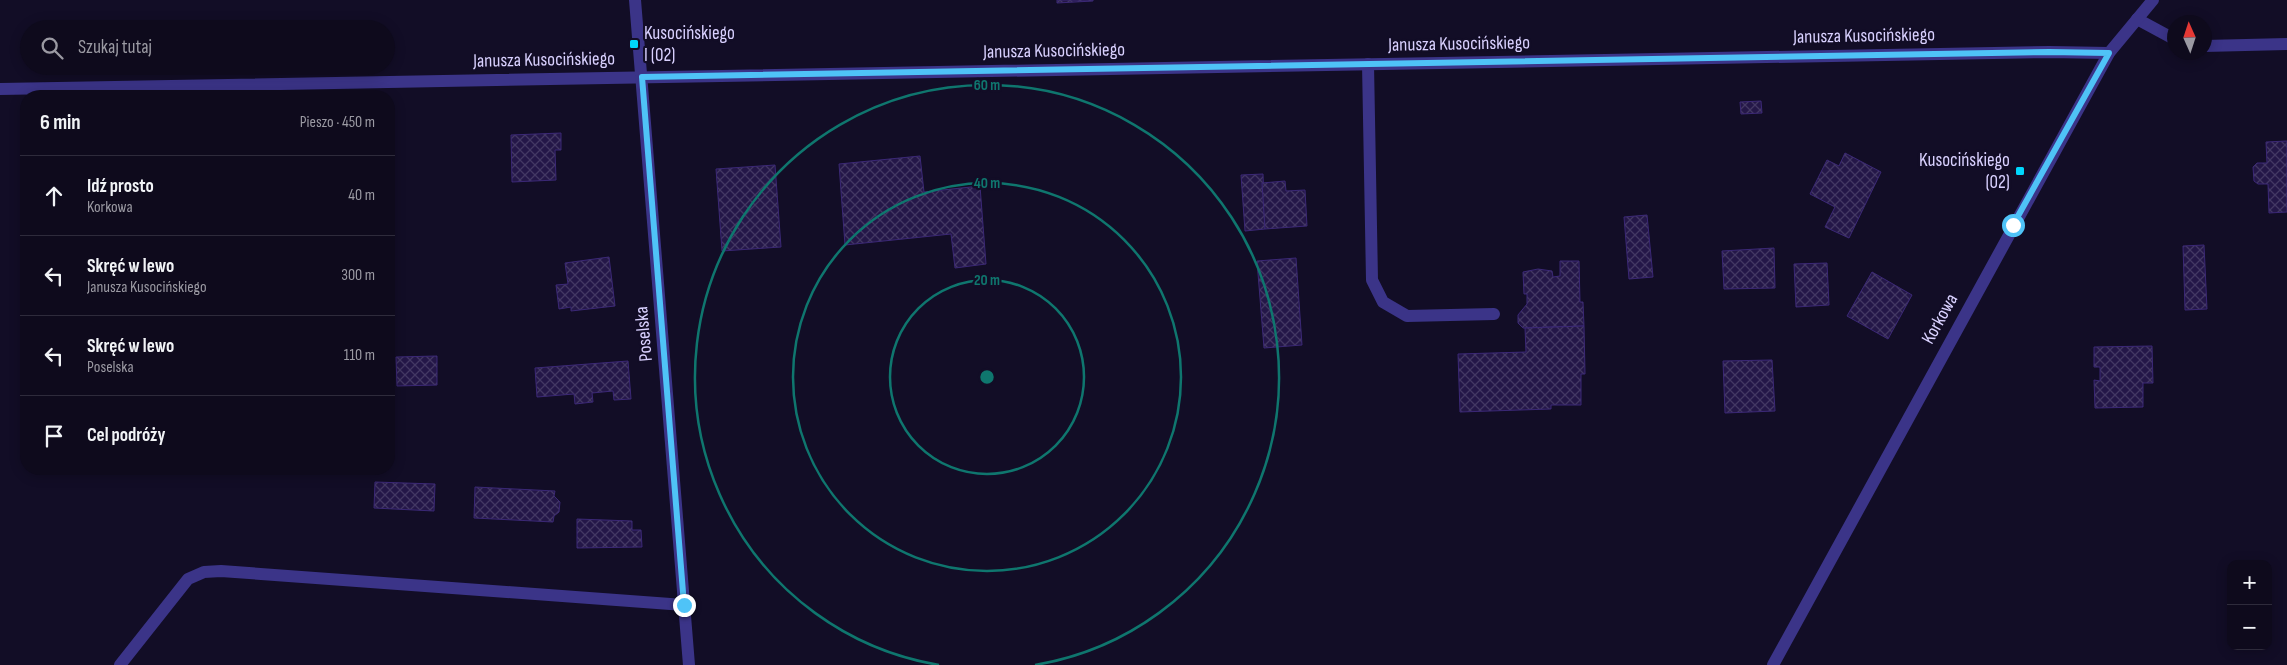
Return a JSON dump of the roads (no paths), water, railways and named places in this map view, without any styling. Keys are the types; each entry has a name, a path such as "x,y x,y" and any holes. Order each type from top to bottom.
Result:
{"street":[{"name":"Poselska","path":"635,0 689,665"},
{"name":"Korkowa","path":"1772,665 2109,53 2153,0"},
{"path":"2137,18 2167,35"},
{"path":"2212,46 2287,44"},
{"name":"Janusza Kusocińskiego","path":"0,89 2029,52 2109,53"},
{"path":"1368,64 1372,280 1383,302 1407,316 1494,314"},
{"path":"120,665 188,579 204,572 221,570 684,605"}],"place":[{"name":"Kusocińskiego I (02)","path":"634,44"},
{"name":"Kusocińskiego (02)","path":"2020,171"}]}
